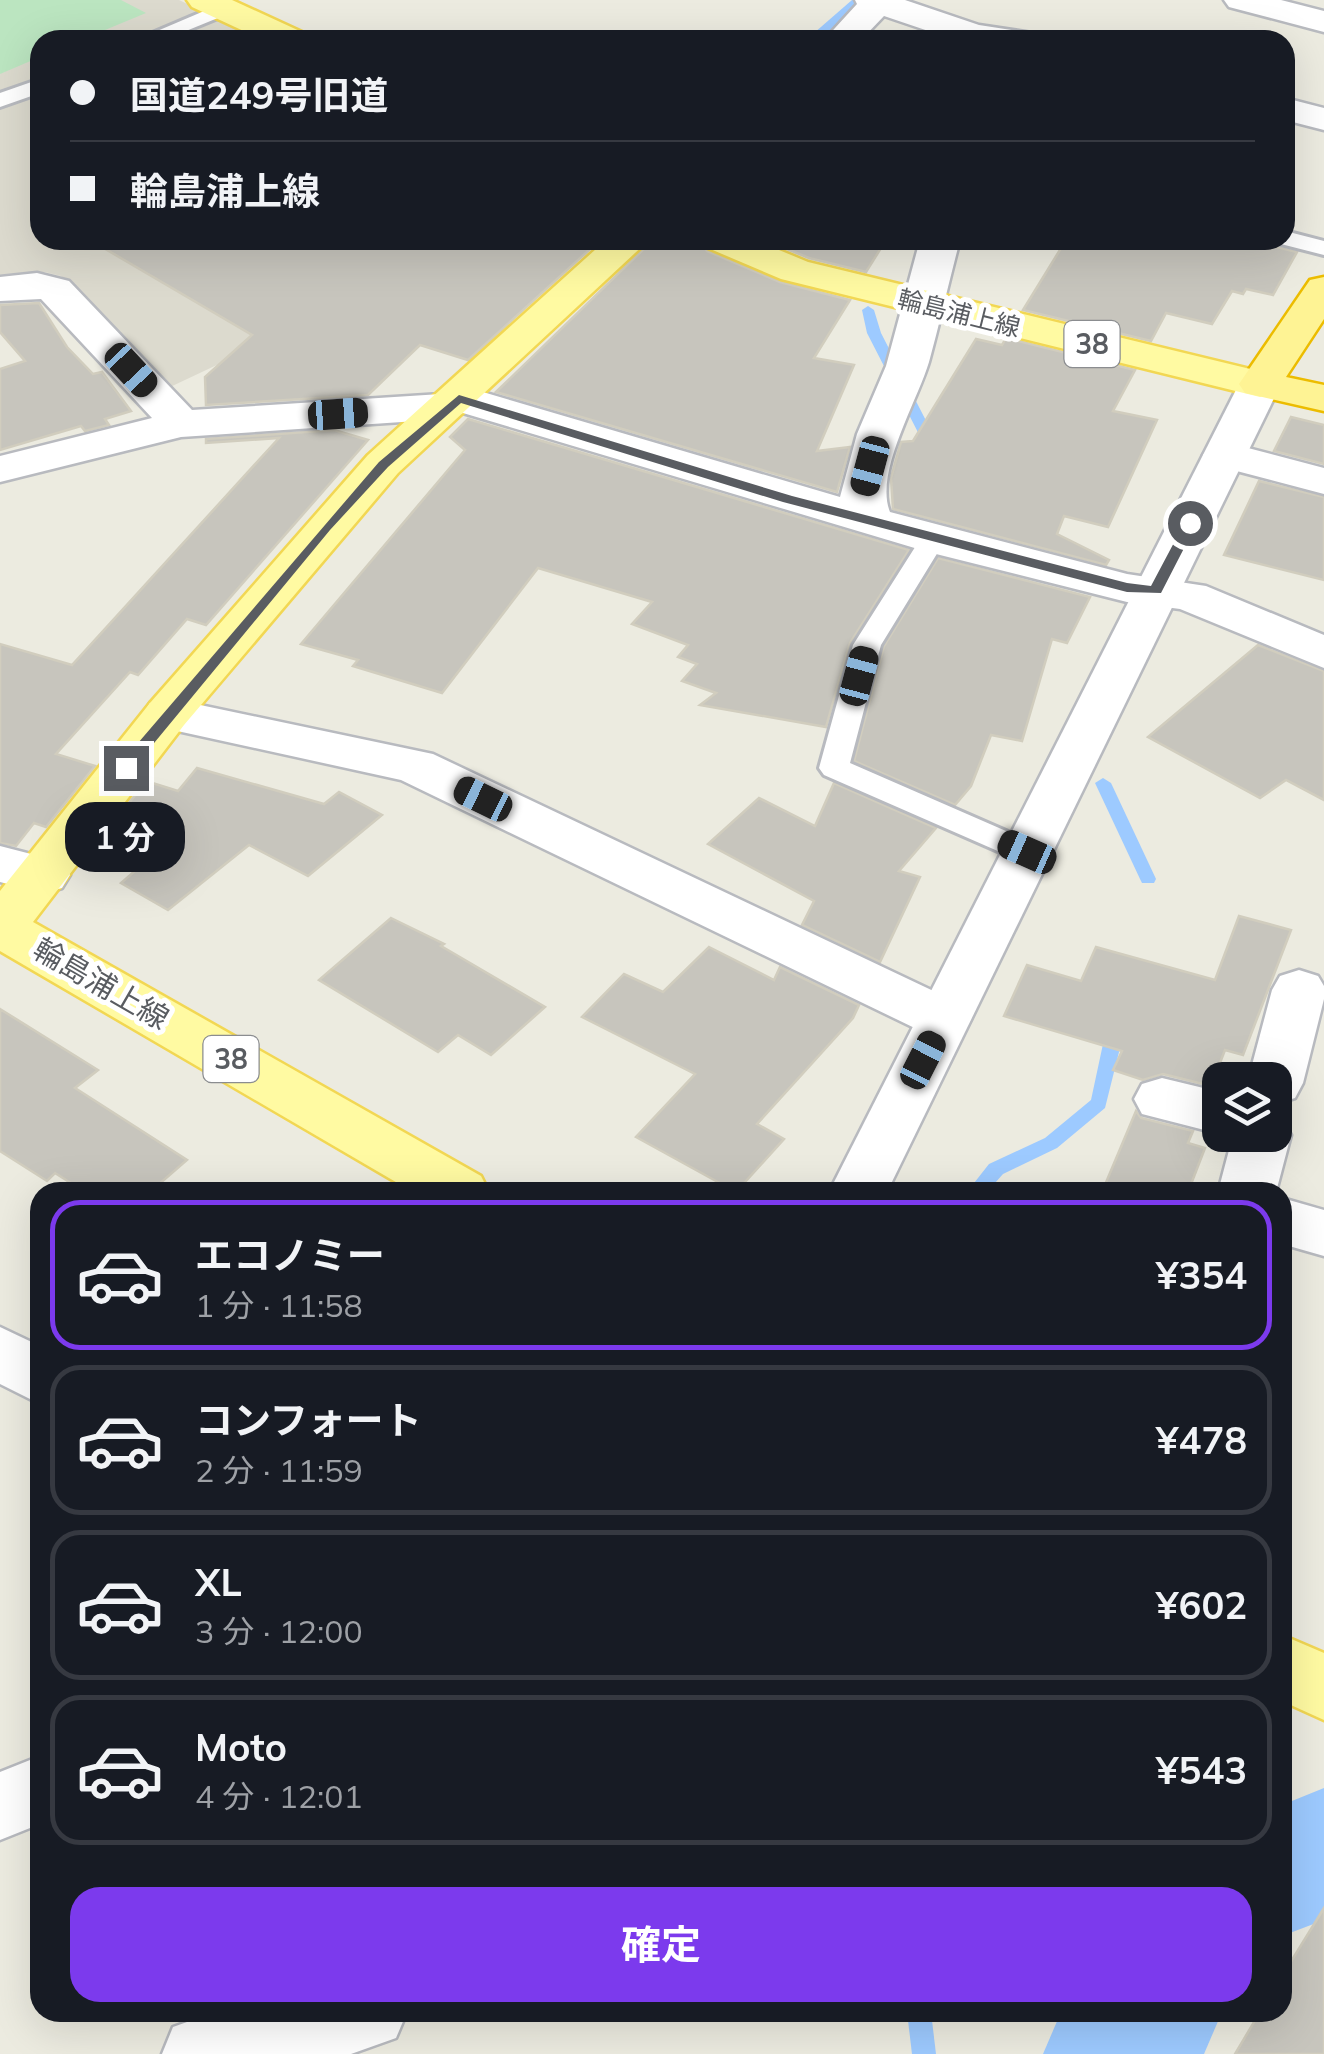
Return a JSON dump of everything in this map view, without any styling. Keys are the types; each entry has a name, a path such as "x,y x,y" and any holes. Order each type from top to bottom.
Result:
{"highway":[{"path":"1324,289 1260,384 1324,398"}],"main road":[{"path":"220,3 273,30"},
{"name":"輪島浦上線","path":"443,1182 36,946 0,929 22,869 167,714 383,464 618,250"},
{"name":"輪島浦上線","path":"745,250 794,271 924,305 1260,384"}],"street":[{"path":"1241,0 1324,22"},
{"path":"851,30 877,2 959,30"},
{"path":"1295,111 1324,119"},
{"path":"870,518 862,498 879,434 900,383 924,305 938,250"},
{"path":"0,289 37,285 55,290 182,424"},
{"path":"863,1182 1260,384"},
{"path":"0,468 182,424 453,402 1012,560 1127,588 1190,596 1324,654"},
{"path":"1225,455 1324,481"},
{"path":"167,714 414,766 944,1020"},
{"path":"1280,1062 1299,990"},
{"path":"1162,1099 1202,1109"},
{"path":"1250,1182 1258,1152"},
{"path":"1292,1224 1324,1233"},
{"path":"0,1352 30,1372"},
{"path":"0,1807 30,1794"},
{"path":"200,2054 330,2022"}],"lane":[{"path":"166,30 220,3"},
{"path":"0,101 30,88"},
{"path":"1295,241 1324,248"},
{"path":"938,540 867,645 834,768 1027,852"}],"shaded area":[{"path":"0,0 179,0 242,30 30,30 30,250 460,250 168,388 61,276 45,272 0,283"}],"green space":[{"path":"0,0 121,0 146,13 105,30 30,30 30,61 0,74"}],"building":[{"path":"107,250 589,250 468,360 420,345 368,395 206,405 205,377 252,335"},
{"path":"643,250 706,250 780,282 850,300 814,358 854,365 817,451 850,447 837,492 496,392"},
{"path":"789,250 880,250 866,272"},
{"path":"1060,250 1297,252 1273,295 1246,289 1243,294 1232,291 1212,324 1166,313 1151,341 1023,310"},
{"path":"39,303 67,347 93,374 102,372 131,411 105,419 109,425 85,431 81,426 0,450 0,369 25,361 0,332 0,305"},
{"path":"1006,338 1135,370 1113,411 1157,420 1108,527 1064,516 1057,534 1109,560 1106,565 893,509 891,478 901,442 913,441 976,339 1002,345"},
{"path":"1291,417 1324,425 1324,464 1274,451"},
{"path":"468,419 909,550 850,643 826,727 700,705 716,693 682,681 697,664 678,657 688,645 632,624 652,602 538,568 442,693 353,666 358,660 301,644 465,450 450,437"},
{"path":"334,430 368,440 206,625 187,619 138,675 130,672 56,754 95,766 46,827 34,823 16,846 0,843 0,644 72,665 279,438 206,443 206,439"},
{"path":"1259,481 1324,497 1324,580 1224,555"},
{"path":"938,558 1090,597 1067,643 1052,639 1022,741 991,735 971,786 955,805 854,761 884,646"},
{"path":"1258,645 1324,671 1324,800 1286,780 1260,798 1148,737"},
{"path":"197,768 324,804 339,792 382,815 308,876 249,845 168,910 121,883 151,857 99,842 146,781 178,791"},
{"path":"834,783 936,828 899,871 920,877 880,962 802,925 814,901 708,844 759,798 815,826"},
{"path":"1239,916 1291,930 1243,1055 1225,1050 1220,1062 1202,1062 1202,1084 1163,1074 1143,1080 1113,1070 1122,1051 1004,1016 1027,965 1081,981 1096,947 1215,980"},
{"path":"391,918 444,944 441,946 545,1007 491,1055 458,1035 438,1052 319,980"},
{"path":"709,947 774,980 780,967 859,1005 853,1018 757,1124 784,1139 745,1182 718,1182 636,1137 695,1074 582,1017 624,974 663,992"},
{"path":"0,1009 98,1070 75,1088 187,1160 162,1182 69,1182 55,1173 47,1181 0,1151"},
{"path":"1136,1111 1141,1118 1193,1131 1188,1143 1202,1147 1203,1152 1192,1182 1106,1182"},
{"path":"1324,1908 1324,2054 1235,2054 1254,2022 1292,2022 1292,1960"}],"waterway":[{"path":"824,30 859,0"},
{"path":"868,310 874,333 932,446"},
{"path":"1103,783 1148,879"},
{"path":"985,1182 996,1169 1051,1143 1099,1103 1112,1044"},
{"path":"1292,1867 1324,1852"},
{"path":"920,2022 924,2054"},
{"path":"1114,2054 1143,2022"}],"route":[{"path":"126,768 326,527 383,464 459,398 788,499 1127,588 1156,590 1190,523"}]}
